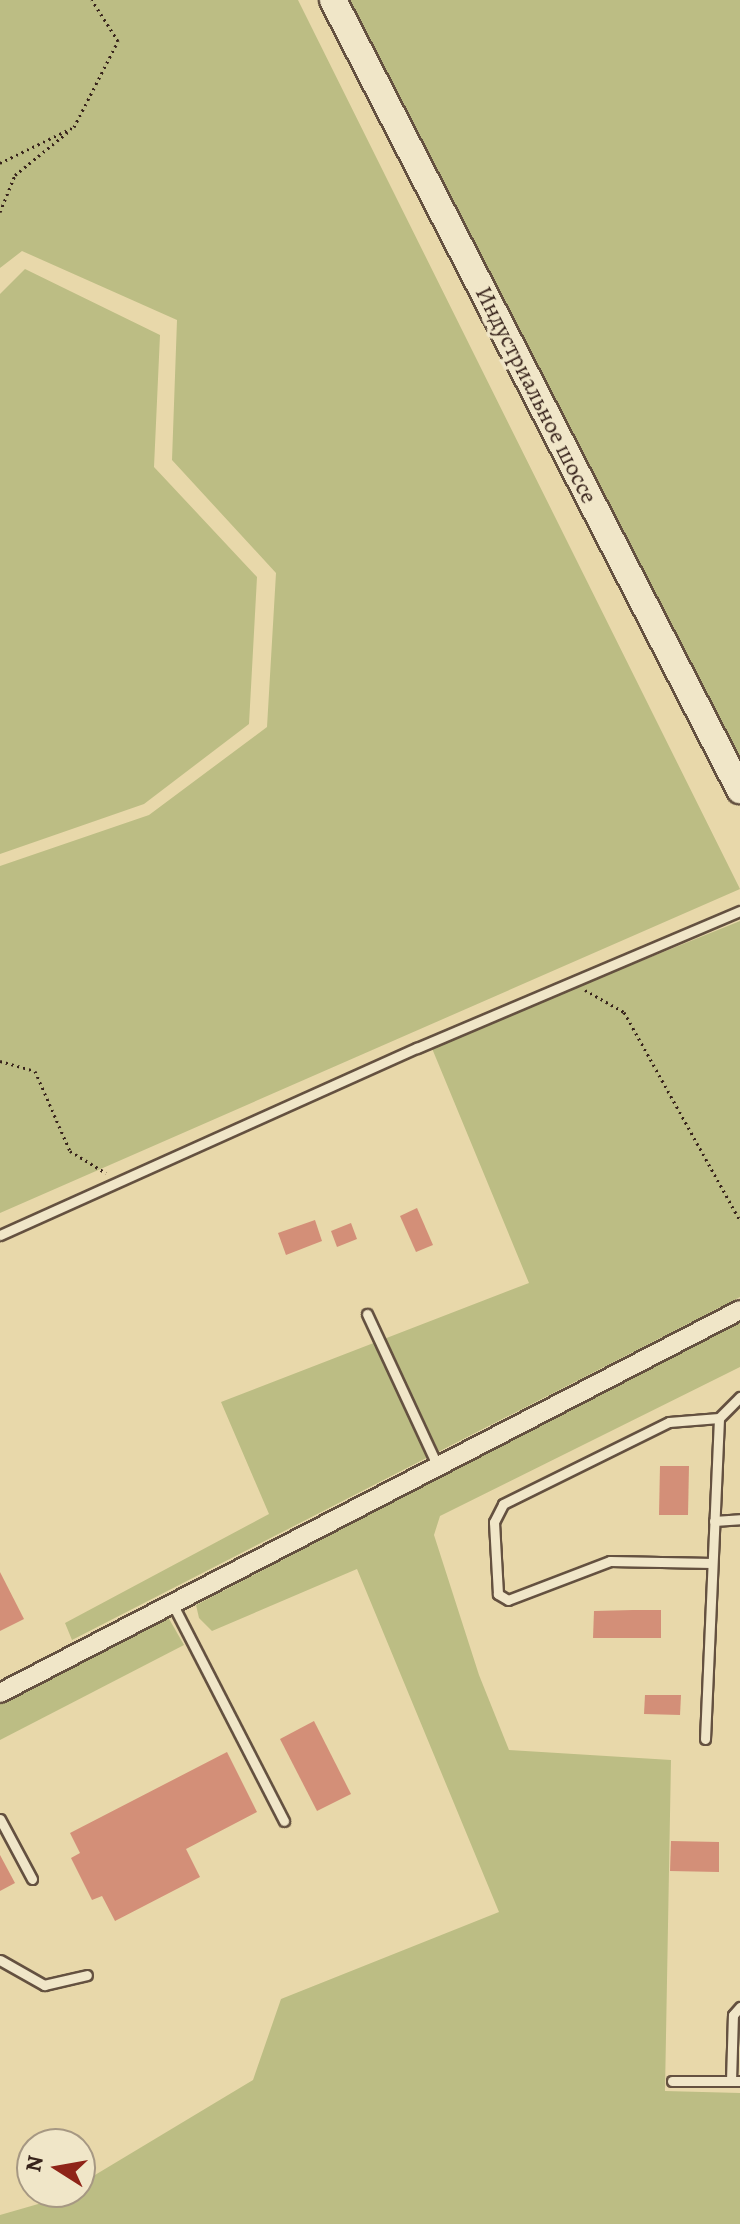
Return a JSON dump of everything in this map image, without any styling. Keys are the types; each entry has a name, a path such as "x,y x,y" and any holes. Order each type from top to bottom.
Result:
{"main road":[{"name":"Индустриальное шоссе","path":"333,0 740,790"}],"street":[{"path":"0,1693 740,1310"}],"lane":[{"path":"0,1235 571,982 740,911"},
{"path":"367,1314 437,1465"},
{"path":"712,1563 610,1561 508,1600 498,1594 494,1522 503,1504 669,1422 719,1418 740,1397"},
{"path":"705,1739 719,1418"},
{"path":"714,1521 740,1519"},
{"path":"172,1603 284,1821"},
{"path":"0,1819 32,1879"},
{"path":"0,1960 44,1985 87,1975"},
{"path":"672,2081 735,2081 733,2015 740,2007"}],"path":[{"path":"0,212 15,175 74,127 118,41 92,0"},
{"path":"0,163 74,127"},
{"path":"571,982 624,1012 740,1220"},
{"path":"0,1061 35,1071 70,1151 119,1182"}],"green space":[{"path":"0,0 298,0 740,889 0,1213 0,866 149,815 267,727 276,573 172,460 177,320 22,251 0,268"},
{"path":"343,0 740,0 740,765"},
{"path":"25,269 160,335 154,467 257,577 249,724 144,804 0,854 0,294"},
{"path":"740,921 740,1297 72,1640 65,1623 269,1514 221,1402 529,1283 431,1046"},
{"path":"740,1321 740,1367 440,1516 434,1535 479,1675 509,1750 671,1760 665,2091 740,2093 740,2224 0,2224 0,2215 24,2208 96,2208 96,2174 253,2080 281,1999 499,1912 357,1569 212,1631 199,1618 196,1605"},
{"path":"168,1617 184,1645 0,1740 0,1703"}],"building":[{"path":"417,1208 433,1245 416,1252 400,1216"},
{"path":"315,1220 322,1241 286,1255 278,1233"},
{"path":"351,1223 357,1239 337,1247 331,1231"},
{"path":"660,1466 689,1466 688,1515 659,1515"},
{"path":"0,1572 24,1619 0,1631"},
{"path":"661,1610 661,1638 593,1638 594,1611"},
{"path":"645,1695 681,1695 680,1715 644,1714"},
{"path":"314,1721 351,1794 317,1811 280,1739"},
{"path":"227,1752 257,1812 186,1849 200,1877 115,1921 102,1896 92,1900 71,1858 80,1853 70,1833"},
{"path":"671,1841 719,1842 719,1872 670,1871"},
{"path":"0,1855 15,1883 0,1891"}]}
